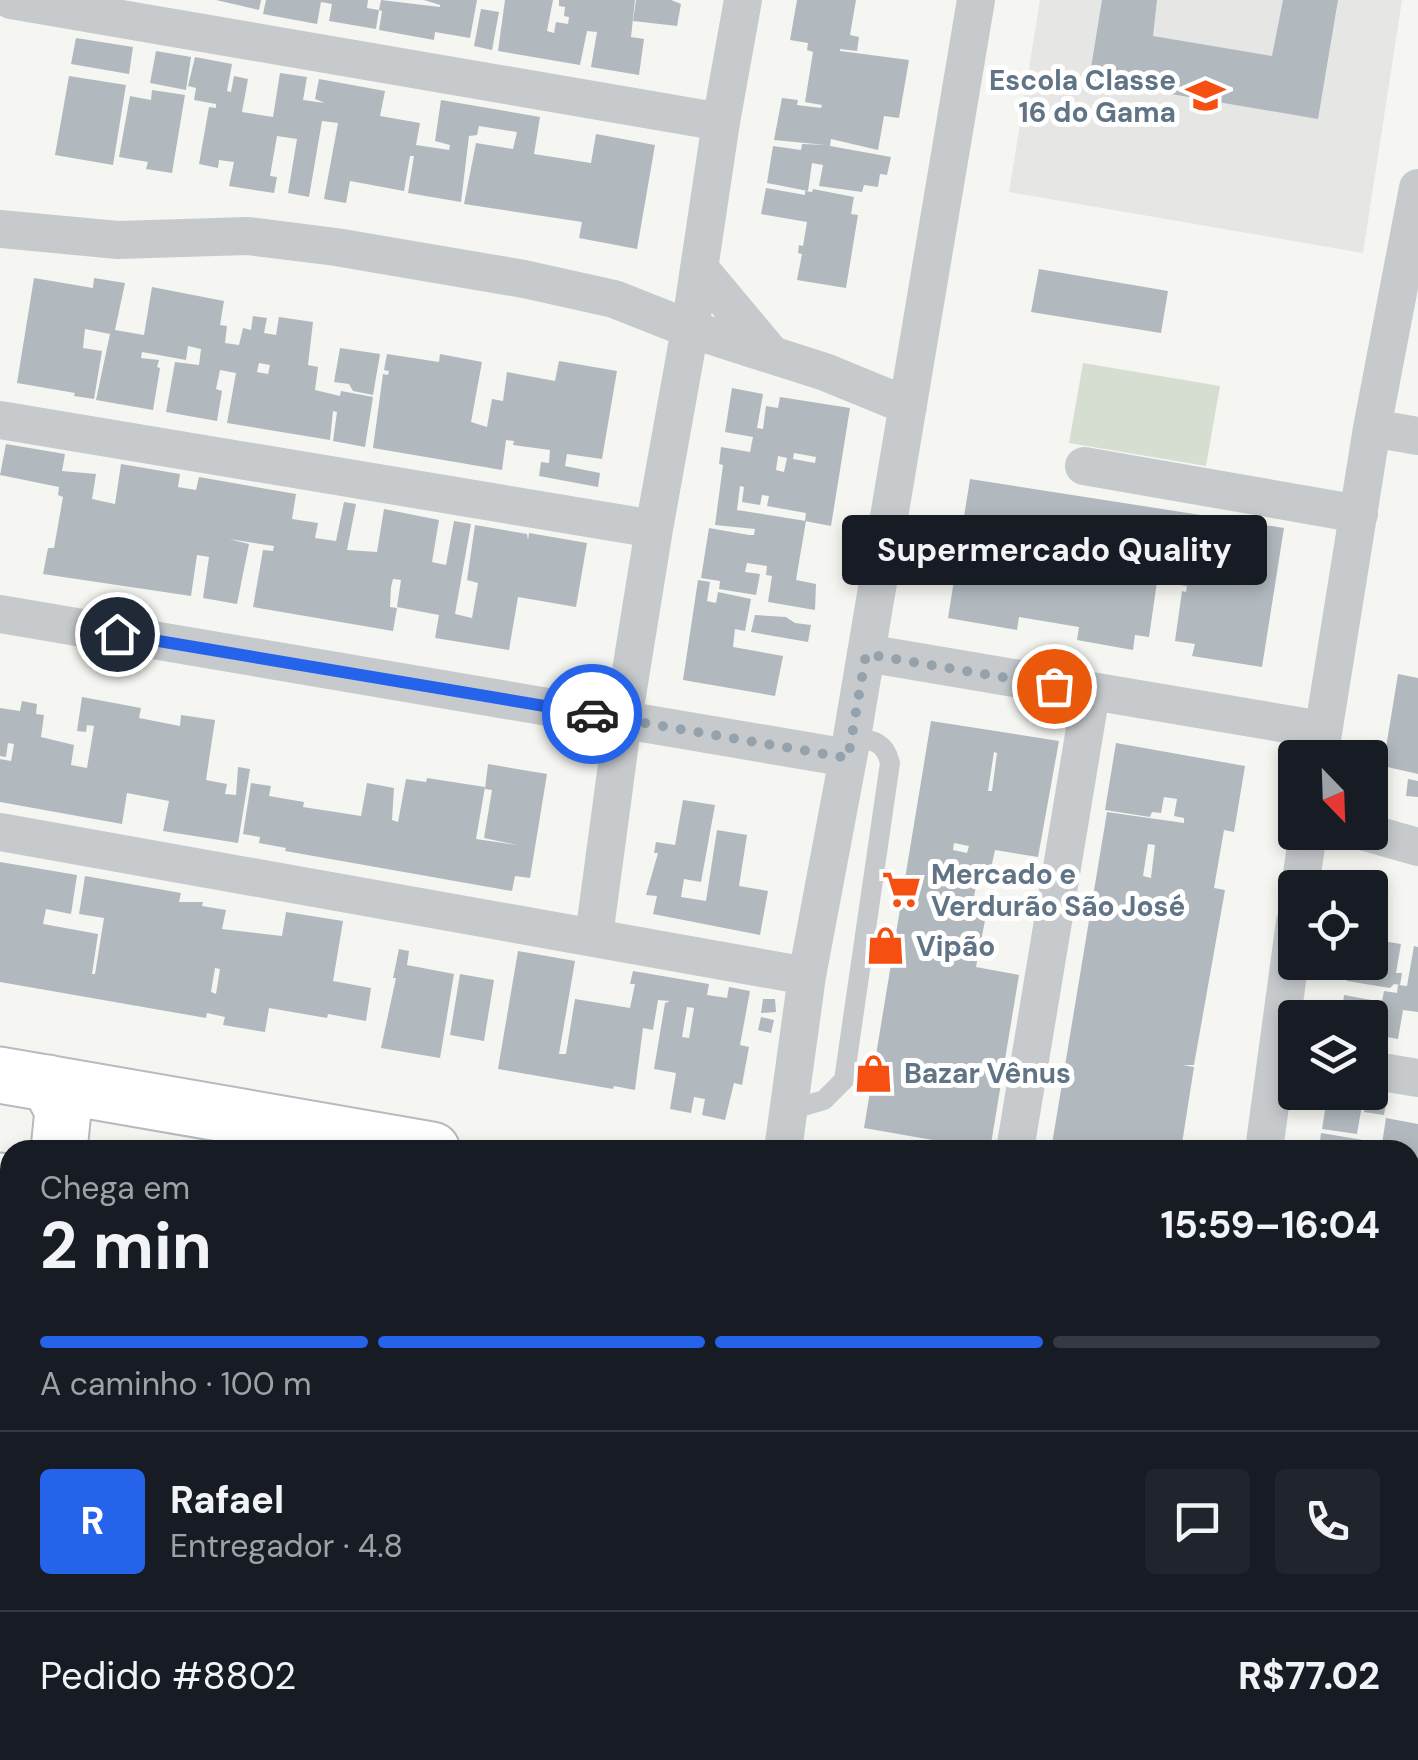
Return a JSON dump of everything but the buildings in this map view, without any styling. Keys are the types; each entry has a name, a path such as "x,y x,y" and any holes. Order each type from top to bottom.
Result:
{"main road":[{"path":"24,1079 62,1110 60,1140"},
{"path":"24,1079 375,1140"}],"street":[{"path":"12,0 720,122"},
{"path":"594,936 622,720 743,0"},
{"path":"784,1140 806,976 850,748 976,0"},
{"path":"1321,740 1372,428 1418,188"},
{"path":"0,229 118,240 248,236 524,279 614,299 908,406"},
{"path":"699,268 771,354"},
{"path":"0,420 654,529"},
{"path":"1372,428 1418,436"},
{"path":"1084,466 1359,514"},
{"path":"0,614 622,720 850,748"},
{"path":"866,654 1091,693 1302,740"},
{"path":"1017,1140 1091,693"},
{"path":"0,832 806,976"},
{"path":"1388,839 1418,847"},
{"path":"1388,1073 1418,1078"},
{"path":"1266,1140 1278,1090"}],"lane":[{"path":"787,1112 824,1100 844,1080 890,762 887,750 878,741 850,748"}],"shaded area":[{"name":"Escola Classe 16 do Gama","path":"1040,0 1402,0 1363,253 1009,192"},
{"path":"1083,363 1220,386 1206,466 1069,443"}],"way so far":[{"path":"592,714 848,758 866,654 1054,686"}],"place":[{"name":"Escola Classe 16 do Gama","path":"1206,96"},
{"name":"Supermercado Quality","path":"1054,686"},
{"name":"Mercado e Verdurão São José","path":"901,890"},
{"name":"Vipão","path":"886,946"},
{"name":"Bazar Vênus","path":"874,1073"}],"route":[{"path":"117,634 592,714"}]}
